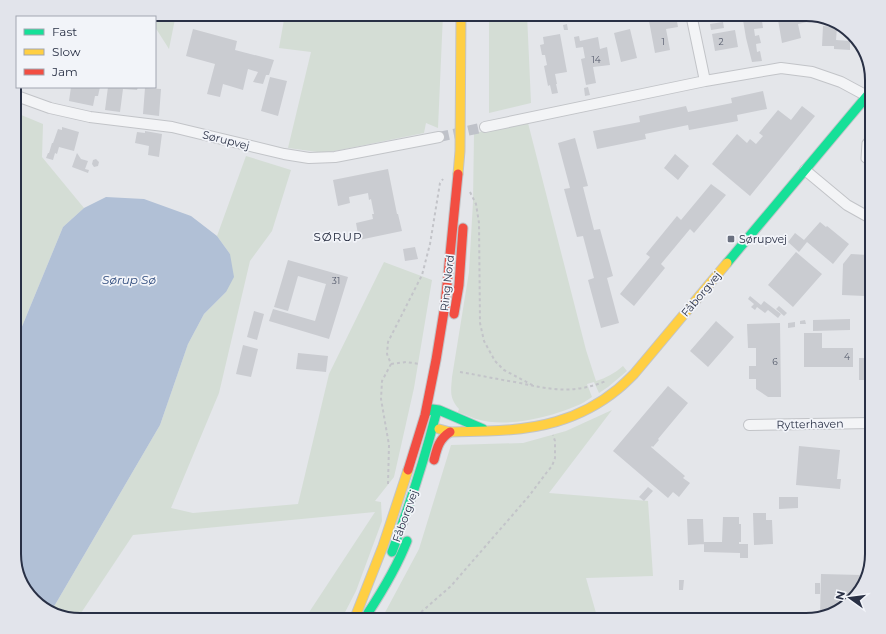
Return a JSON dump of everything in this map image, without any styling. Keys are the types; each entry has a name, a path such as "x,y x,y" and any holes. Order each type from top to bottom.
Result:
{"main road":[{"name":"Ring Nord","path":"425,415 445,305 460,151 461,21"},
{"name":"Fåborgvej","path":"450,432 520,430 551,424 573,417 610,396 628,381 865,99"},
{"name":"Ring Nord","path":"460,151 464,179 464,207"},
{"name":"Ring Nord","path":"452,325 459,284 464,222"},
{"name":"Fåborgvej","path":"368,613 416,485 433,426 437,406"},
{"path":"450,432 433,426 428,422 425,415 437,406 444,412 462,421 487,431"},
{"name":"Fåborgvej","path":"357,613 394,516 425,415"},
{"path":"432,467 442,438 450,432"},
{"path":"368,613 388,581 402,554 410,534"}],"street":[{"path":"692,21 705,81"},
{"path":"485,127 705,81 781,68 812,72 865,91"},
{"name":"Sørupvej","path":"21,98 50,108 90,117 172,127 284,154 309,158 335,157 439,137"},
{"path":"805,170 847,205 865,215"},
{"name":"Rytterhaven","path":"749,425 865,423"}],"lane":[{"path":"865,143 865,160"}],"path":[{"path":"391,364 387,354 388,342 422,275 430,244 440,184 444,177"},
{"path":"464,179 474,198 478,211 480,323 484,340 495,360 504,370 534,386"},
{"path":"391,364 406,362 420,364"},
{"path":"388,490 389,445 381,399 382,380 391,364"},
{"path":"460,372 554,390 574,390 592,386 609,379"},
{"path":"420,613 451,586 529,496 552,466 555,458 555,450 551,424"}],"shaded area":[{"path":"156,21 175,21 169,49 156,29"},
{"path":"284,21 443,21 438,128 426,123 424,133 325,153 288,148 311,52 279,48"},
{"path":"489,21 527,21 531,103 489,113"},
{"path":"21,115 43,124 42,157 84,208 63,227 21,329"},
{"path":"528,123 586,350 596,381 610,375 623,366 627,371 599,393 594,382 587,384 592,397 565,410 540,418 513,422 488,422 458,412 459,409 452,398 451,390 469,272 473,202 474,133"},
{"path":"246,156 291,170 272,231 250,261 219,393 171,508 193,513 298,504 329,374 384,262 432,280 414,388 394,477 375,501 381,502 382,521 356,591 345,613 309,613 375,512 133,535 81,613 61,610 54,607 160,425 188,344 204,314 226,292 230,254 217,236"},
{"path":"612,410 549,493 648,501 653,576 586,578 596,613 385,613 419,549 451,445 523,443 566,431"}],"water":[{"name":"Sørup Sø","path":"106,197 144,199 191,216 217,236 230,254 234,277 226,292 204,314 188,344 160,425 54,607 44,601 29,583 23,569 21,558 21,329 63,227 84,208"}],"building":[{"path":"649,21 677,21 678,27 666,29 670,50 655,53"},
{"path":"743,21 762,21 763,28 754,29 755,36 759,35 761,43 756,44 757,52 760,51 762,61 752,62"},
{"path":"778,21 810,21 798,24 801,38 782,43"},
{"path":"723,22 724,28 711,30 710,24"},
{"path":"567,24 568,30 564,30 563,25"},
{"path":"823,26 831,27 837,30 836,40 850,41 850,50 834,49 834,46 822,46"},
{"path":"193,29 237,41 235,50 274,60 269,75 266,75 263,84 253,82 258,72 248,69 243,90 223,84 220,97 207,94 215,64 186,56"},
{"path":"630,29 637,58 621,62 614,33"},
{"path":"735,30 738,47 715,51 712,34"},
{"path":"560,34 567,72 555,74 558,93 552,94 550,85 548,86 544,66 547,65 545,55 542,55 540,45 544,44 543,37"},
{"path":"579,36 580,41 598,37 600,49 607,47 610,65 593,67 596,83 586,85 581,59 585,58 583,47 576,48 574,37"},
{"path":"270,77 287,81 278,116 261,111"},
{"path":"588,87 590,95 585,96 584,88"},
{"path":"71,88 100,88 98,96 95,96 93,106 69,101"},
{"path":"108,88 138,88 137,90 123,89 120,112 105,110"},
{"path":"145,88 161,89 159,116 143,114"},
{"path":"763,91 767,109 737,115 738,121 689,130 688,125 645,134 646,139 597,149 593,131 640,122 639,116 686,106 688,112 732,103 731,98"},
{"path":"802,106 815,116 750,196 712,164 737,134 747,143 750,139 756,144 763,136 759,133 778,110 791,120"},
{"path":"62,127 79,132 74,151 59,147 53,160 46,158 58,129 62,130"},
{"path":"145,131 162,134 159,157 148,155 149,146 135,143 137,132 145,133"},
{"path":"575,138 588,186 583,187 594,230 600,229 613,276 607,278 619,323 601,328 588,280 594,278 583,236 577,237 564,189 570,188 558,143"},
{"path":"77,153 81,159 88,161 85,169 89,170 88,173 72,167"},
{"path":"675,154 689,166 678,180 664,168"},
{"path":"96,159 99,162 98,166 94,167 92,164 93,160"},
{"path":"388,169 402,231 359,240 356,223 373,219 372,214 374,214 371,199 369,200 368,193 349,197 350,203 338,206 333,180"},
{"path":"711,184 726,195 694,233 690,229 661,264 665,268 634,306 620,294 650,257 646,254 677,216 681,220"},
{"path":"820,222 849,244 833,264 807,242 799,252 788,242 795,233 804,240"},
{"path":"415,247 418,259 405,261 403,249"},
{"path":"796,252 822,274 793,307 768,285"},
{"path":"851,254 865,255 865,296 842,295 843,264"},
{"path":"288,260 348,277 329,339 269,321 273,309 315,321 326,284 298,276 288,311 274,307"},
{"path":"750,296 761,305 764,301 781,314 778,318 768,310 765,313 757,307 755,310 751,307 754,304 748,299"},
{"path":"779,306 787,313 784,316 776,309"},
{"path":"254,311 264,314 257,340 247,337"},
{"path":"850,319 850,330 813,331 813,320"},
{"path":"805,320 806,324 800,324 800,321"},
{"path":"716,321 734,337 708,367 690,351"},
{"path":"795,322 795,327 788,328 788,323"},
{"path":"780,323 781,397 768,397 756,389 756,379 749,379 749,366 756,366 756,348 748,348 747,324"},
{"path":"804,333 822,333 822,348 853,348 853,367 804,367"},
{"path":"243,345 258,349 251,377 236,374"},
{"path":"298,353 328,356 326,372 296,369"},
{"path":"859,358 865,358 865,380 859,380"},
{"path":"668,386 688,403 658,439 659,440 653,447 651,447 685,476 683,478 690,483 679,497 673,492 668,498 613,451"},
{"path":"799,446 840,450 837,479 841,479 840,489 796,485"},
{"path":"648,487 653,491 644,501 639,497"},
{"path":"779,497 798,497 798,508 779,509"},
{"path":"753,513 766,513 766,520 772,520 773,544 754,545"},
{"path":"723,517 739,517 739,524 741,524 741,542 739,542 739,544 748,544 748,558 740,558 740,553 704,552 704,542 722,542"},
{"path":"687,519 703,519 704,544 688,545"},
{"path":"821,574 861,575 853,590 845,598 832,607 820,611"},
{"path":"679,580 684,580 683,590 679,590"},
{"path":"815,583 820,583 820,594 815,594"}],"tunnel":[{"path":"439,137 485,127"}],"traffic: fast":[{"path":"727,263 865,98"},
{"path":"427,412 432,409 439,410 483,429"},
{"path":"392,552 416,484 436,414"},
{"path":"368,613 399,560 407,541"}],"traffic: slow":[{"path":"458,174 460,151 461,21"},
{"path":"487,431 523,429 556,422 588,409 603,400 618,389 634,374 727,263"},
{"path":"439,429 450,432 487,431"},
{"path":"357,613 383,546 408,470"}],"traffic: jam":[{"path":"408,470 425,415 436,360 445,305 458,174"},
{"path":"454,314 459,285 463,228"},
{"path":"434,460 437,448 441,441 450,432"}],"place":[{"name":"Sørupvej","path":"731,239"}],"district":[{"name":"SØRUP","path":"338,237"}]}
